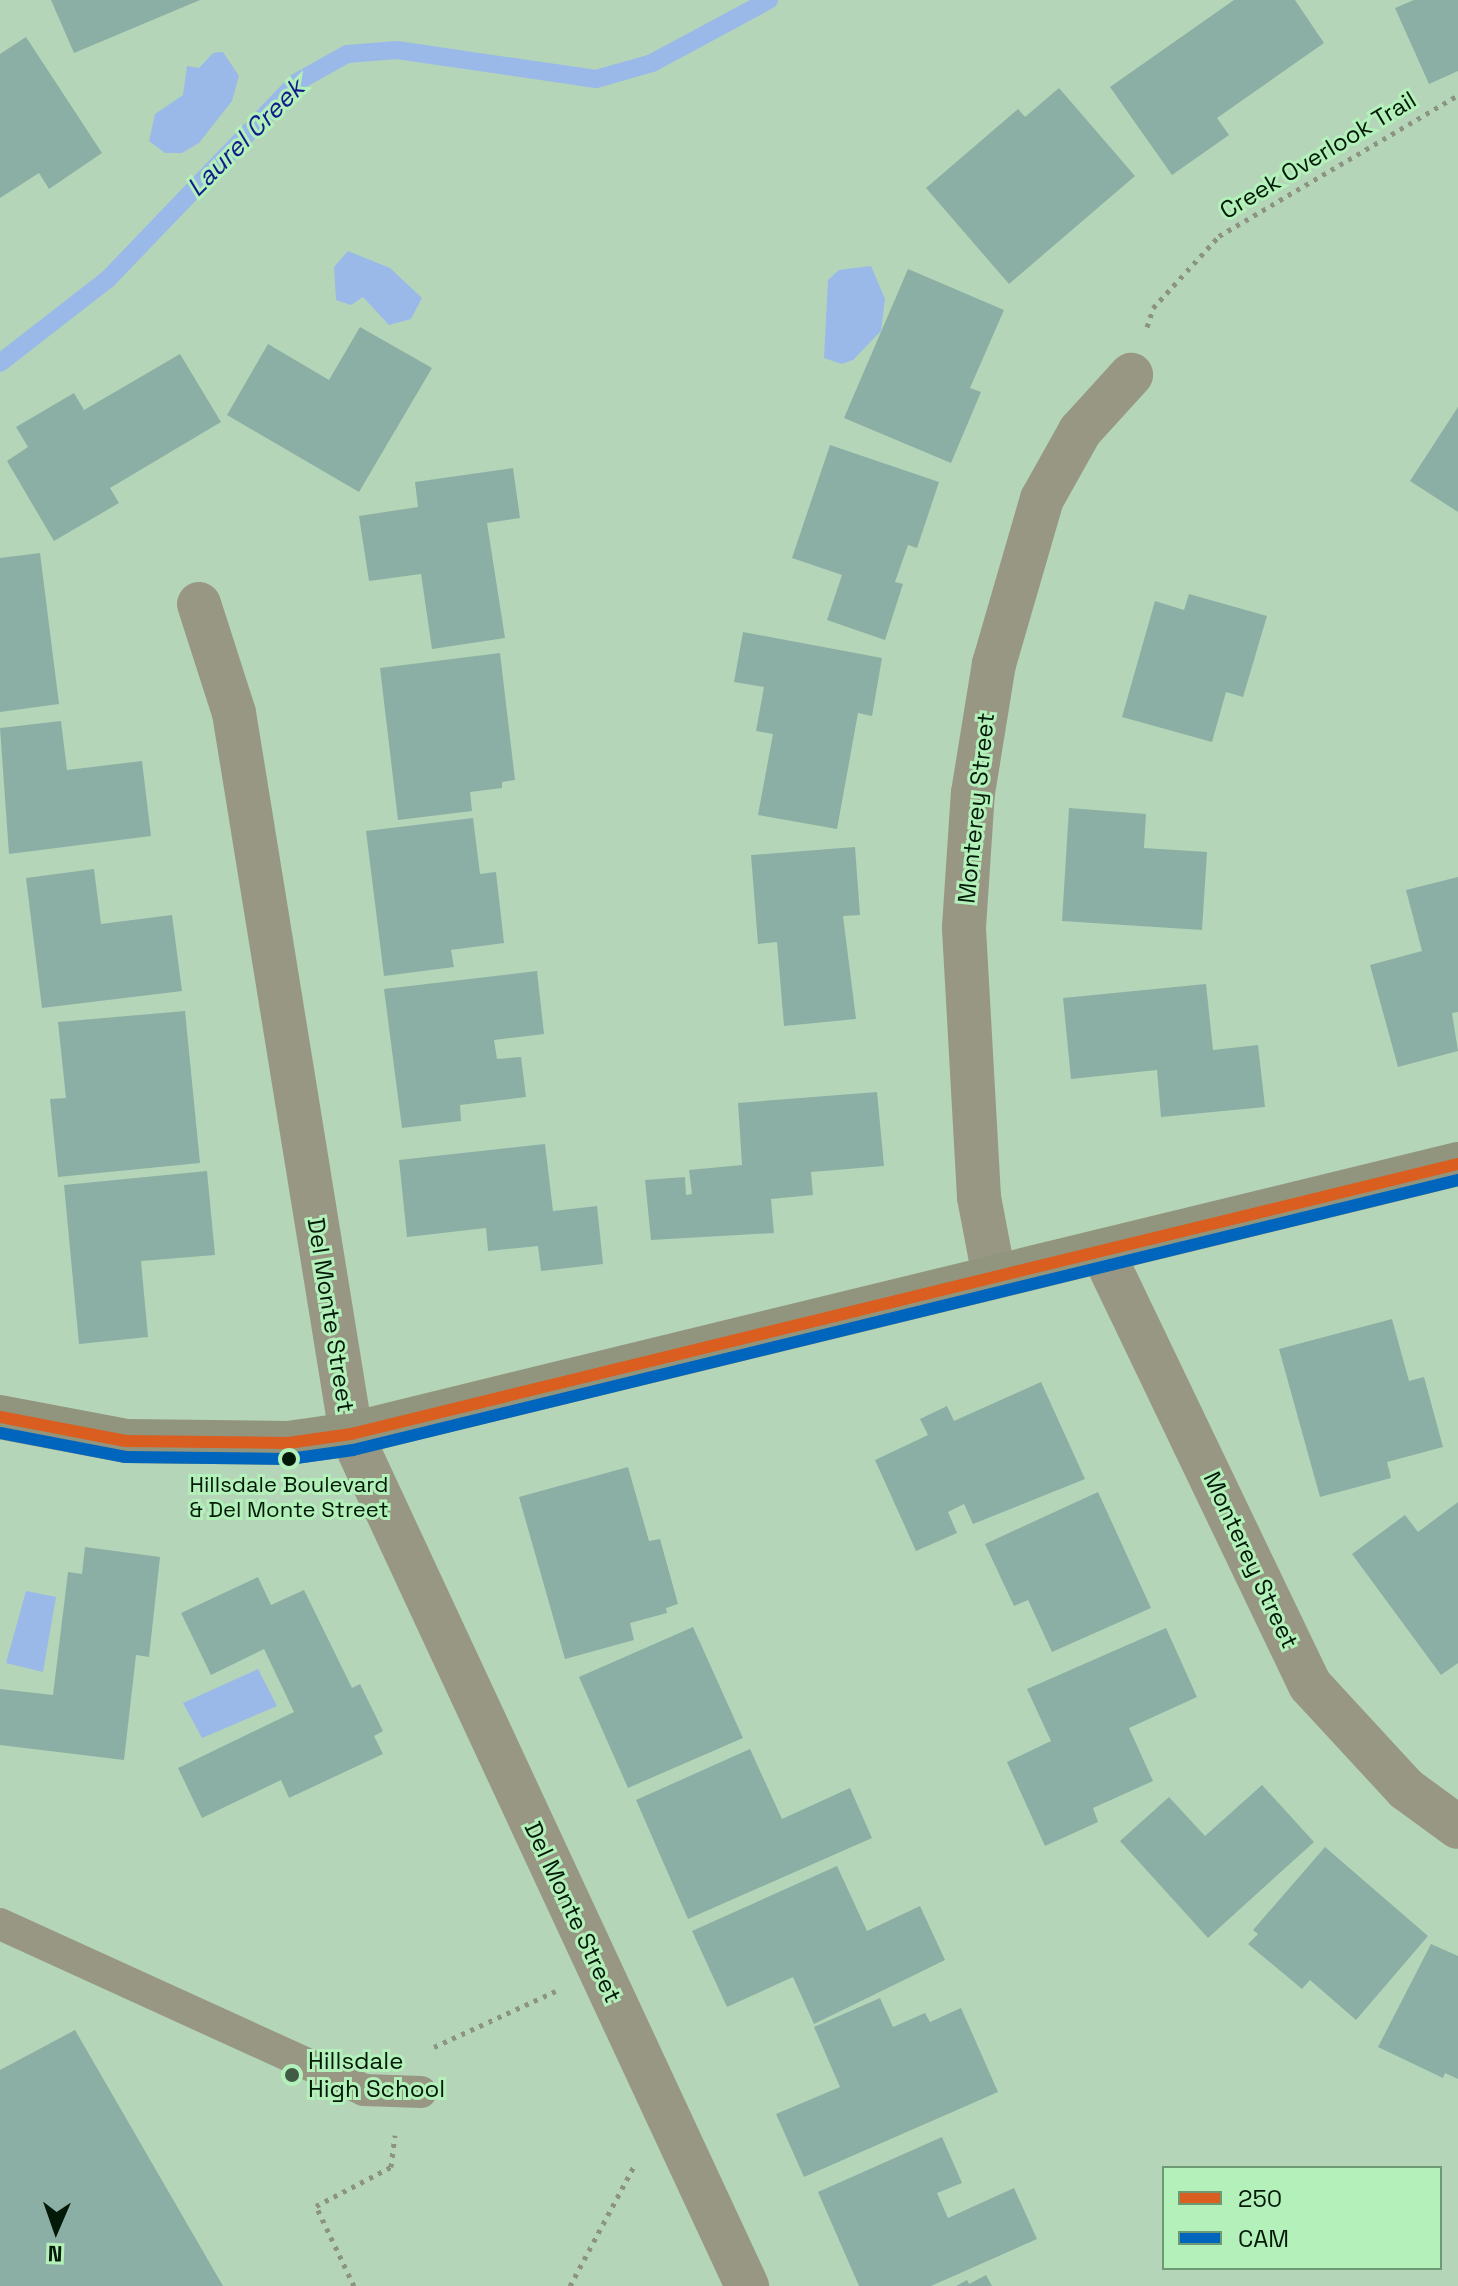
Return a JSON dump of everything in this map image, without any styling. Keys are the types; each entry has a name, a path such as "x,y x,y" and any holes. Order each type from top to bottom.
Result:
{"main road":[{"path":"0,1417 126,1441 288,1443 351,1434 1458,1164"}],"street":[{"name":"Monterey Street","path":"994,1276 979,1197 964,927 973,793 994,664 1042,499 1080,431 1131,375"},
{"name":"Del Monte Street","path":"199,604 234,713 351,1434 747,2286"},
{"name":"Monterey Street","path":"1102,1251 1310,1685 1406,1789 1458,1827"}],"lane":[{"path":"0,1924 364,2090 421,2092"}],"path":[{"name":"Creek Overlook Trail","path":"1131,375 1153,308 1219,236 1458,95"},
{"path":"427,2050 560,1989"},
{"path":"354,2286 316,2206 391,2167 396,2126"},
{"path":"570,2286 638,2158"}],"water":[{"path":"223,52 239,76 232,101 199,143 182,153 165,153 149,141 155,114 183,95 187,66 199,68 213,53"},
{"path":"348,251 390,268 422,298 411,319 389,325 363,297 351,305 336,300 334,267"},
{"path":"871,266 885,299 881,331 853,360 842,364 824,358 828,280 839,270"},
{"path":"26,1591 56,1597 43,1672 6,1663"},
{"path":"258,1669 277,1706 202,1738 183,1703"}],"building":[{"path":"51,0 200,0 74,53"},
{"path":"1234,0 1295,0 1324,43 1217,118 1229,135 1172,175 1110,87"},
{"path":"1414,0 1458,0 1458,71 1429,84 1395,8"},
{"path":"26,37 102,153 49,189 39,173 0,198 0,54"},
{"path":"1059,88 1135,176 1009,284 926,188 1018,109 1025,117"},
{"path":"908,269 1004,310 970,388 981,392 951,463 844,418"},
{"path":"360,327 432,368 359,492 227,415 268,344 329,380"},
{"path":"180,354 221,422 110,488 119,503 54,541 7,461 28,447 16,427 74,393 84,410"},
{"path":"1458,407 1458,512 1410,481"},
{"path":"830,445 939,482 917,548 908,545 895,582 903,584 885,640 827,620 842,575 792,558"},
{"path":"513,468 520,518 487,523 505,638 432,649 421,574 369,581 359,516 418,507 415,482"},
{"path":"40,553 59,704 0,712 0,558"},
{"path":"1189,594 1267,616 1243,697 1226,692 1212,742 1122,717 1155,601 1184,610"},
{"path":"743,632 882,658 872,716 858,713 837,829 758,815 773,734 756,731 764,687 734,682"},
{"path":"500,653 515,780 502,782 502,788 470,792 472,811 398,820 380,668"},
{"path":"61,721 67,770 142,761 151,836 9,854 0,728"},
{"path":"1069,808 1146,814 1144,848 1207,852 1202,930 1062,921"},
{"path":"473,818 480,874 496,872 504,943 451,950 454,967 384,976 366,831"},
{"path":"855,847 860,915 843,916 856,1019 784,1026 777,942 758,944 751,855"},
{"path":"94,869 101,924 172,915 182,991 42,1008 26,878"},
{"path":"1458,877 1458,1012 1452,1013 1458,1051 1398,1067 1370,965 1422,951 1406,890"},
{"path":"537,971 544,1034 494,1040 497,1059 521,1057 526,1097 460,1105 461,1121 402,1128 384,989"},
{"path":"1206,984 1213,1050 1258,1045 1265,1107 1161,1117 1157,1070 1071,1079 1063,998"},
{"path":"185,1011 200,1163 58,1177 50,1099 66,1098 58,1022"},
{"path":"877,1092 884,1166 811,1172 813,1195 771,1199 774,1233 651,1240 645,1180 685,1177 686,1195 692,1194 689,1170 742,1165 738,1103"},
{"path":"545,1144 553,1211 597,1206 603,1264 541,1271 538,1246 488,1251 486,1228 407,1237 399,1160"},
{"path":"207,1171 215,1255 141,1261 148,1337 79,1344 64,1185"},
{"path":"1392,1319 1409,1381 1424,1377 1443,1447 1387,1462 1391,1478 1320,1497 1279,1349"},
{"path":"1041,1382 1085,1479 973,1524 964,1504 948,1512 957,1533 916,1551 875,1460 928,1435 920,1419 947,1406 954,1421"},
{"path":"628,1467 649,1541 660,1539 678,1604 666,1608 667,1613 630,1623 634,1640 565,1659 519,1497"},
{"path":"1098,1492 1151,1608 1052,1652 1028,1600 1014,1606 985,1544"},
{"path":"1458,1502 1458,1663 1441,1675 1352,1554 1405,1515 1418,1532"},
{"path":"85,1547 160,1557 149,1657 136,1655 124,1760 0,1745 0,1689 53,1695 68,1572 82,1574"},
{"path":"258,1577 271,1605 304,1590 352,1688 360,1684 383,1731 374,1736 383,1754 289,1798 281,1780 202,1818 178,1768 294,1712 264,1649 211,1675 181,1613"},
{"path":"693,1627 743,1738 628,1788 579,1677"},
{"path":"1166,1628 1197,1697 1129,1728 1153,1781 1093,1808 1098,1822 1045,1846 1007,1762 1051,1741 1027,1689"},
{"path":"750,1749 782,1819 850,1788 872,1838 688,1919 636,1800"},
{"path":"1262,1785 1314,1842 1208,1938 1120,1841 1169,1797 1205,1836"},
{"path":"1325,1847 1428,1936 1356,2020 1310,1980 1302,1989 1248,1944 1258,1934 1253,1930"},
{"path":"837,1866 867,1931 920,1906 945,1960 814,2024 793,1977 727,2007 692,1931"},
{"path":"1431,1944 1458,1956 1458,2079 1445,2073 1443,2078 1378,2047"},
{"path":"880,1998 893,2027 925,2013 930,2022 961,2008 998,2092 804,2177 776,2114 840,2087 814,2027"},
{"path":"75,2030 223,2286 0,2286 0,2070"},
{"path":"942,2137 962,2183 937,2193 948,2218 1014,2188 1037,2239 931,2286 859,2286 818,2192"},
{"path":"986,2275 992,2286 956,2286 967,2280 969,2284"}],"waterway":[{"name":"Laurel Creek","path":"0,363 108,279 297,82 347,54 397,50 596,79 652,63 769,0"}],"transit line":[{"name":"250","path":"0,1417 126,1441 288,1443 351,1434 1458,1164"},
{"name":"CAM","path":"0,1433 126,1457 289,1459 353,1450 1458,1180"}],"place":[{"name":"Hillsdale Boulevard & Del Monte Street","path":"289,1459"},
{"name":"Hillsdale High School","path":"292,2075"}]}
